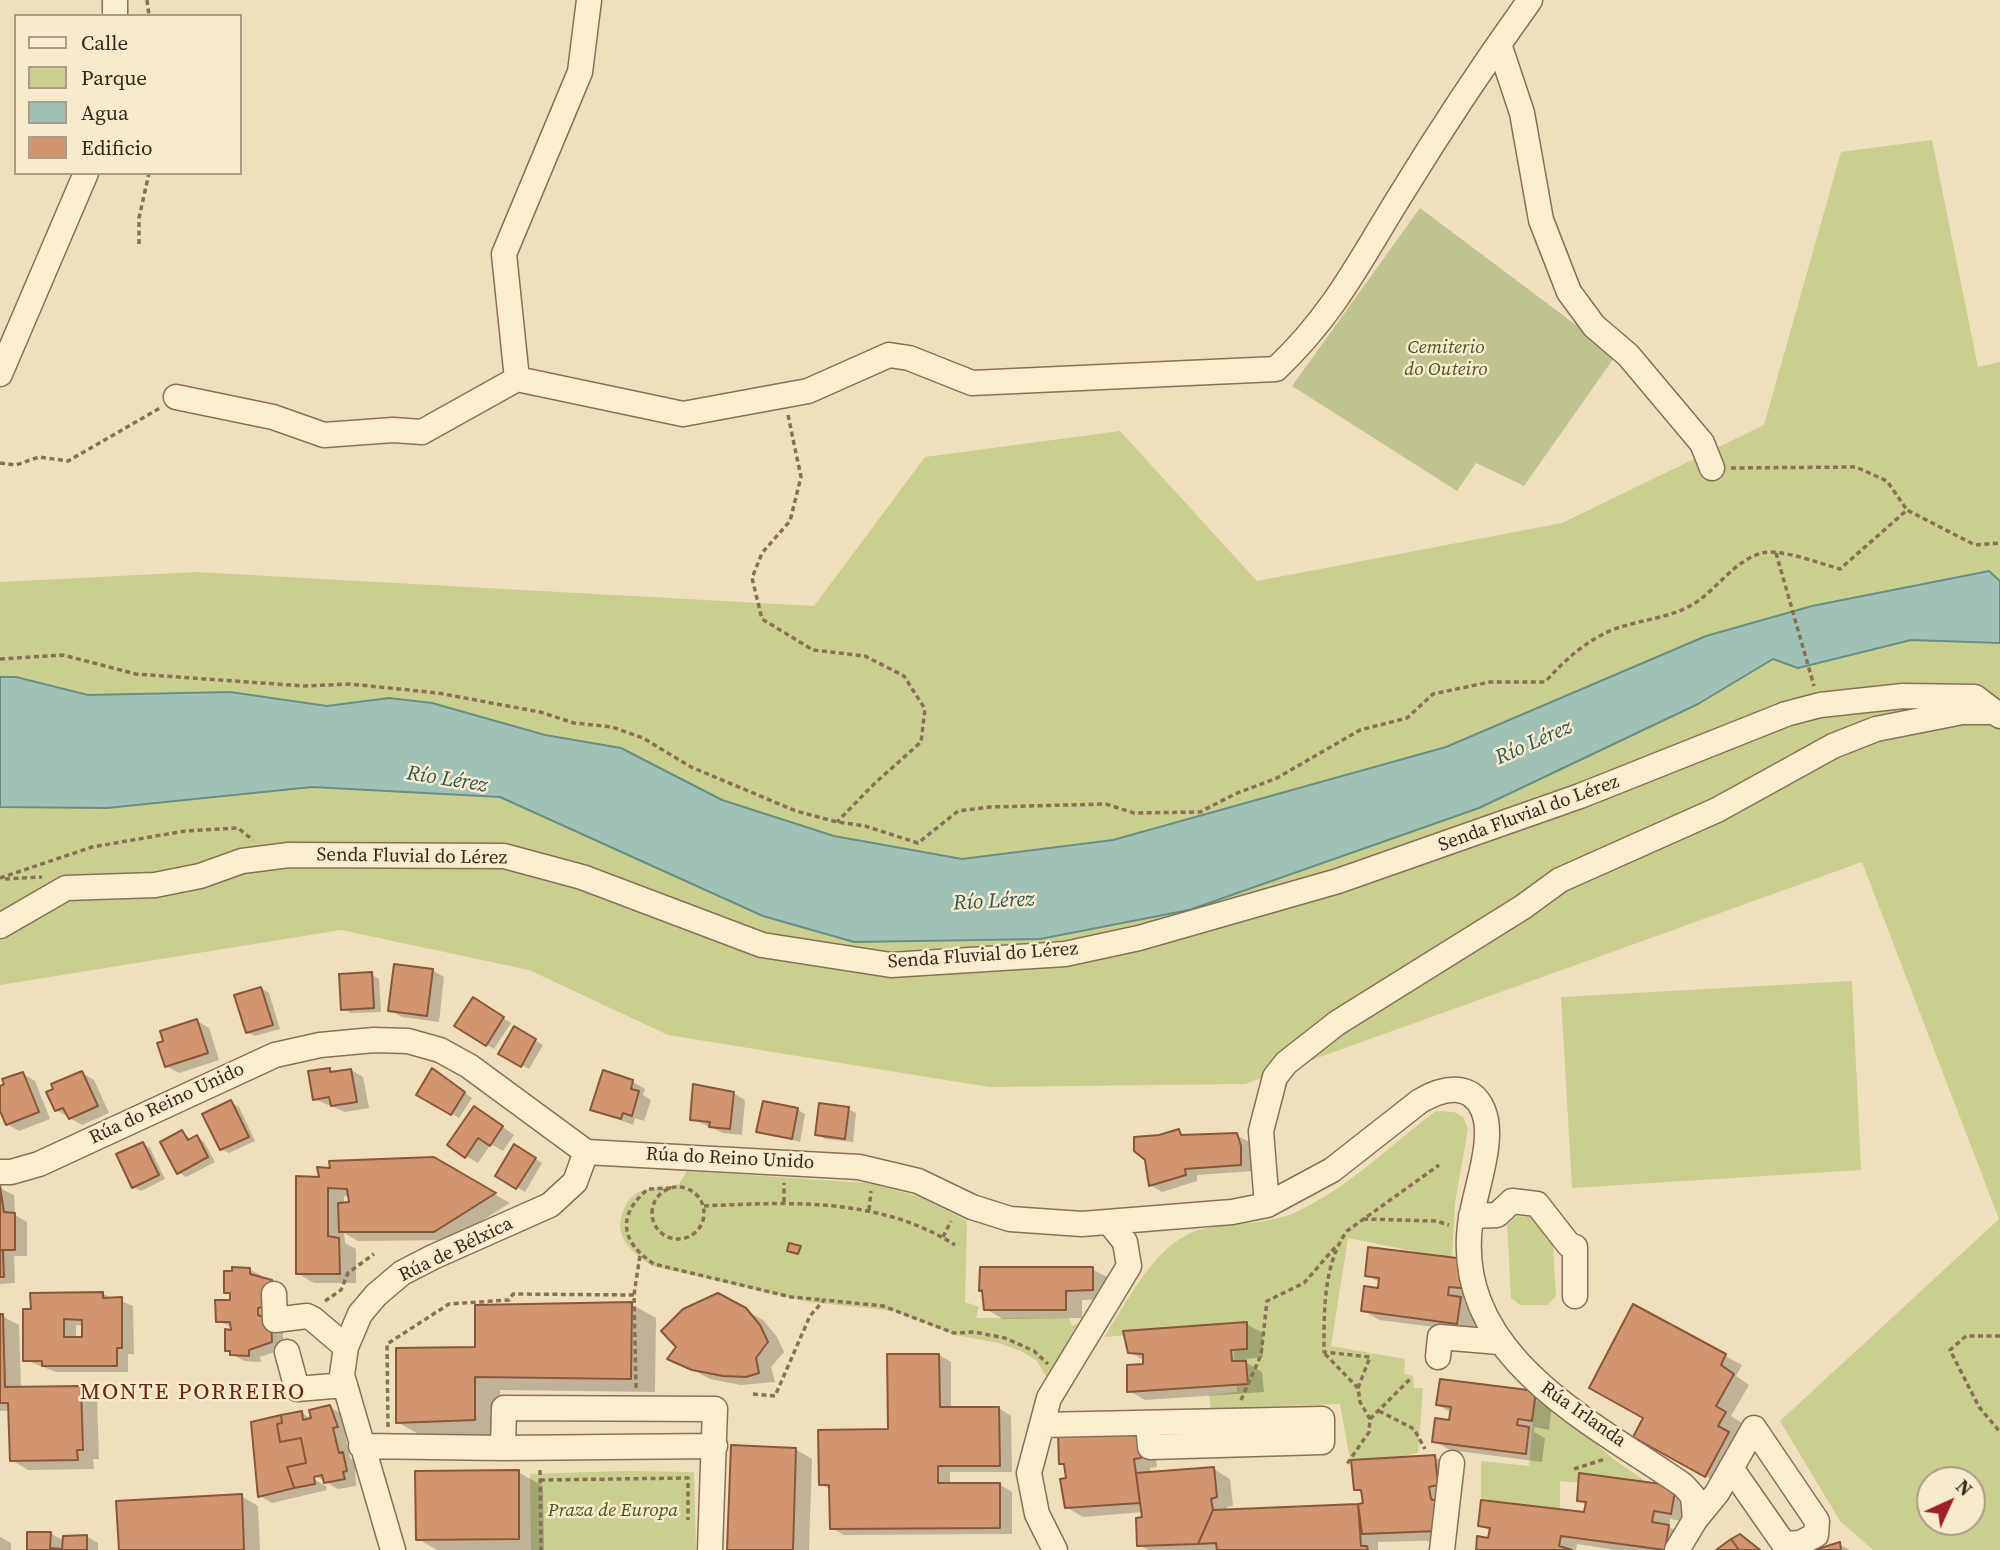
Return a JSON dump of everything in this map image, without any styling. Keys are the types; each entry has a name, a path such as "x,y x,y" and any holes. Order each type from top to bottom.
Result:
{"street":[{"path":"517,379 504,254 580,72 589,0"},
{"path":"177,397 273,417 324,435 393,429 422,432 517,379 683,415 808,391 889,355 909,358 972,383 1276,369 1306,341 1341,296 1451,114 1530,0"},
{"path":"1499,44 1522,113 1541,220 1569,292 1594,326 1628,355 1702,443 1712,468"},
{"path":"0,374 85,175"},
{"name":"Senda Fluvial do Lérez","path":"0,926 66,888 155,885 200,876 242,860 273,856 504,856 582,877 762,945 891,965 1065,954 1139,938 1338,881 1518,819 1786,714 1819,705 1903,696 1975,697 1998,714"},
{"path":"1267,1205 1261,1131 1275,1077 1286,1063 1336,1023 1523,907 1560,880 1717,810 1833,746 1877,729 1962,712 1998,714"},
{"name":"Rúa do Reino Unido","path":"0,1172 39,1164 275,1055 320,1045 374,1040 408,1041 440,1050 469,1066 586,1152 859,1167 918,1181 972,1207 1010,1219 1082,1224 1232,1212 1267,1205 1332,1170 1436,1092 1451,1088 1473,1096"},
{"name":"Rúa Irlanda","path":"1473,1096 1481,1105 1489,1128 1464,1222 1472,1275 1480,1303 1499,1342 1540,1387 1683,1485 1693,1496 1695,1520"},
{"name":"Rúa de Bélxica","path":"393,1550 342,1375 346,1346 360,1314 394,1280 433,1257 550,1205 575,1182 586,1152"},
{"path":"1464,1222 1497,1215 1512,1201 1537,1204 1569,1245 1575,1247 1575,1296"},
{"path":"1055,1550 1037,1514 1029,1474 1049,1398 1129,1266 1125,1242 1109,1222"},
{"path":"274,1294 275,1320 307,1316 346,1346"},
{"path":"1438,1357 1440,1337 1499,1342"},
{"path":"287,1352 297,1389 345,1385"},
{"path":"503,1447 504,1408 715,1409 710,1550"},
{"path":"1042,1425 1322,1419 1322,1442 1150,1447 1148,1423"},
{"path":"361,1446 715,1446"},
{"path":"1442,1550 1452,1463"},
{"path":"1677,1550 1731,1468"}],"path":[{"path":"139,244 138,218 149,175"},
{"path":"784,396 801,477 790,522 762,553 752,578 762,619 813,650 865,656 904,676 925,709 921,742 837,822"},
{"path":"0,463 16,465 39,457 68,460 177,397"},
{"path":"1712,468 1856,467 1886,481 1907,510 1975,545 2000,543"},
{"path":"0,659 63,655 136,674 304,686 350,684 438,693 540,712 573,723 612,727 643,738 691,767 796,811 837,822 865,825 918,843 958,811 990,807 1106,804 1134,813 1200,812 1235,794 1277,778 1360,730 1407,718 1433,694 1490,682 1545,682 1573,652 1613,630 1653,620 1697,602 1732,570 1761,553 1776,552 1840,569 1907,510"},
{"path":"1776,552 1782,565 1819,705"},
{"path":"0,878 92,848 185,831 238,828 273,856"},
{"path":"1238,1404 1247,1394 1250,1376 1261,1355 1267,1301 1304,1283 1347,1231 1439,1164"},
{"path":"784,1202 785,1172"},
{"path":"869,1210 873,1180"},
{"path":"671,1188 657,1198 652,1214 659,1230 666,1236 682,1239 698,1230 705,1215 704,1206 694,1192 678,1186 648,1189 629,1211 627,1237 640,1255 654,1264 791,1297 883,1306 954,1334 974,1332 1004,1338 1034,1351 1055,1370"},
{"path":"704,1206 784,1202 869,1210 903,1218 955,1245"},
{"path":"943,1237 952,1219"},
{"path":"1362,1219 1464,1222"},
{"path":"1339,1242 1324,1301 1324,1352 1358,1388"},
{"path":"307,1316 341,1290 348,1273 374,1254"},
{"path":"636,1394 634,1295 640,1255"},
{"path":"388,1430 387,1344 449,1304 509,1300 513,1294 634,1295"},
{"path":"753,1394 775,1396 810,1316 824,1300"},
{"path":"2000,1336 1966,1336 1950,1350 1979,1407 2000,1432"},
{"path":"1324,1352 1370,1357 1358,1388 1360,1402 1370,1419 1369,1432 1347,1464"},
{"path":"1370,1419 1411,1378"},
{"path":"1379,1411 1414,1429 1426,1449"},
{"path":"1574,1469 1607,1459"},
{"path":"540,1470 541,1550"},
{"path":"540,1480 688,1478 689,1526"}],"green space":[{"path":"1932,140 1978,367 2000,362 2000,1550 1873,1550 1840,1521 1780,1421 1999,1219 1862,862 1245,1084 989,1087 668,1035 529,970 341,930 0,985 0,582 196,572 814,606 925,457 1120,431 1257,581 1562,523 1764,425 1841,152"},
{"name":"Cemiterio do Outeiro","path":"1420,208 1616,355 1524,486 1476,463 1457,491 1292,386"},
{"path":"1852,981 1861,1170 1572,1188 1561,997"},
{"path":"1436,1111 1454,1112 1463,1117 1468,1129 1455,1203 1452,1259 1348,1238 1331,1346 1405,1359 1404,1374 1413,1376 1414,1388 1423,1388 1418,1453 1351,1466 1340,1404 1211,1409 1209,1395 1237,1392 1232,1326 1104,1337 1134,1289 1172,1245 1203,1229 1266,1221 1302,1209 1355,1176"},
{"path":"687,1171 868,1183 920,1197 967,1221 965,1302 979,1307 976,1318 1069,1318 1072,1326 1078,1323 1047,1378 1037,1361 1021,1351 999,1343 955,1335 894,1311 809,1302 652,1266 624,1240 620,1225 622,1215 632,1196 646,1190 679,1184"},
{"path":"1517,1216 1542,1218 1552,1229 1556,1296 1548,1305 1520,1305 1511,1298 1507,1224"},
{"path":"1535,1400 1556,1410 1616,1461 1658,1490 1560,1481 1560,1509 1481,1500 1481,1461 1529,1466"},
{"name":"Praza de Europa","path":"694,1472 696,1550 531,1550 530,1474"}],"water":[{"name":"Río Lérez","path":"1989,571 2000,581 2000,643 1911,640 1798,668 1773,659 1698,704 1479,808 1189,910 1040,939 854,942 763,916 500,797 312,787 107,808 0,807 0,677 16,677 88,695 230,692 327,706 389,698 432,703 545,735 621,748 722,800 834,836 962,859 1113,840 1446,747 1706,636 1812,606"}],"building":[{"path":"394,964 433,969 427,1016 388,1011"},
{"path":"372,972 374,1008 341,1010 339,974"},
{"path":"261,987 273,1025 246,1033 234,995"},
{"path":"473,997 504,1017 486,1046 454,1026"},
{"path":"197,1019 208,1053 165,1067 157,1043 163,1041 160,1031"},
{"path":"514,1026 536,1039 521,1067 498,1054"},
{"path":"330,1068 330,1072 351,1069 357,1102 331,1106 329,1097 313,1100 308,1071"},
{"path":"432,1068 465,1092 451,1115 416,1095"},
{"path":"603,1070 633,1080 631,1089 639,1091 632,1116 623,1113 621,1119 590,1110"},
{"path":"82,1071 98,1106 69,1119 63,1108 55,1111 46,1092 53,1089 51,1084"},
{"path":"23,1072 39,1112 6,1125 0,1111 0,1086 4,1084 2,1079"},
{"path":"693,1084 734,1092 730,1129 709,1127 710,1122 690,1120"},
{"path":"231,1100 249,1137 220,1150 202,1114"},
{"path":"763,1101 798,1108 792,1139 756,1132"},
{"path":"819,1103 849,1107 845,1139 815,1135"},
{"path":"474,1106 503,1126 490,1146 478,1138 465,1158 447,1145"},
{"path":"1179,1129 1181,1135 1237,1133 1241,1146 1241,1165 1185,1169 1186,1175 1149,1186 1145,1160 1134,1151 1134,1137 1159,1135"},
{"path":"182,1130 188,1140 197,1135 208,1157 177,1174 160,1142"},
{"path":"143,1142 159,1175 132,1188 116,1154"},
{"path":"514,1144 536,1158 516,1189 495,1176"},
{"path":"434,1157 496,1193 434,1232 339,1232 338,1203 349,1202 347,1189 328,1188 328,1236 339,1238 340,1274 296,1274 296,1176 319,1177 317,1167 330,1168 329,1161"},
{"path":"0,1186 4,1212 15,1213 15,1250 0,1250"},
{"path":"789,1243 801,1246 798,1254 787,1251"},
{"path":"1368,1247 1465,1259 1462,1288 1449,1287 1448,1295 1461,1297 1457,1324 1361,1311 1364,1286 1378,1288 1379,1278 1365,1276"},
{"path":"0,1250 3,1250 4,1277 0,1277"},
{"path":"232,1267 250,1268 250,1274 272,1280 273,1304 258,1308 258,1315 271,1320 272,1342 249,1350 249,1356 230,1355 230,1351 225,1351 225,1329 231,1330 230,1322 216,1322 215,1300 230,1300 230,1293 224,1293 224,1271 232,1271"},
{"path":"980,1267 1093,1267 1093,1290 1066,1291 1066,1310 984,1310 982,1290 979,1291"},
{"path":"103,1292 103,1298 122,1297 122,1348 117,1348 117,1366 42,1366 42,1361 23,1361 23,1309 31,1309 30,1293","holes":["64,1319 82,1320 82,1337 64,1337"]},
{"path":"718,1293 746,1308 760,1325 768,1342 756,1358 759,1373 746,1377 723,1376 692,1370 667,1359 676,1347 661,1331 683,1309"},
{"path":"632,1302 631,1379 475,1377 475,1420 396,1423 396,1348 475,1347 475,1305"},
{"path":"1633,1304 1726,1354 1721,1365 1734,1374 1716,1406 1726,1412 1718,1426 1729,1432 1705,1477 1633,1437 1643,1418 1589,1388"},
{"path":"0,1314 3,1314 5,1387 81,1386 83,1450 77,1450 78,1460 10,1461 8,1403 0,1403"},
{"path":"1247,1322 1247,1349 1231,1350 1232,1361 1246,1361 1248,1384 1127,1392 1127,1365 1143,1364 1143,1354 1128,1353 1123,1331"},
{"path":"887,1354 939,1354 940,1407 999,1407 1000,1466 938,1466 938,1483 1000,1483 1000,1528 830,1529 829,1485 819,1485 818,1430 888,1429"},
{"path":"1440,1379 1536,1391 1532,1421 1518,1419 1517,1425 1529,1427 1526,1454 1432,1442 1435,1418 1449,1420 1451,1407 1436,1405"},
{"path":"330,1405 338,1427 333,1428 339,1453 343,1452 347,1471 343,1472 345,1479 324,1483 322,1475 314,1477 315,1484 294,1488 287,1467 306,1463 301,1438 280,1442 277,1424 282,1423 281,1415 302,1411 303,1420 311,1418 309,1410"},
{"path":"281,1415 282,1423 277,1424 280,1442 301,1438 306,1463 287,1467 294,1488 258,1497 251,1422"},
{"path":"1138,1429 1141,1458 1134,1459 1140,1503 1065,1508 1060,1479 1066,1478 1064,1464 1059,1464 1058,1433"},
{"path":"731,1445 796,1448 793,1550 727,1550"},
{"path":"1435,1455 1438,1485 1429,1487 1431,1499 1436,1501 1438,1531 1362,1534 1358,1504 1363,1503 1361,1490 1354,1490 1351,1460"},
{"path":"1214,1467 1217,1497 1211,1499 1213,1510 1198,1544 1137,1546 1136,1518 1142,1517 1136,1473"},
{"path":"519,1470 519,1539 416,1540 415,1471"},
{"path":"1579,1473 1676,1486 1671,1514 1654,1511 1652,1522 1669,1525 1665,1550 1561,1536 1559,1546 1572,1550 1476,1550 1477,1536 1488,1538 1490,1528 1478,1526 1481,1500 1584,1512 1586,1502 1577,1501"},
{"path":"242,1494 244,1550 119,1550 116,1501"},
{"path":"1358,1504 1361,1546 1367,1546 1368,1550 1217,1550 1216,1543 1198,1544 1213,1510"},
{"path":"27,1532 51,1532 50,1548 62,1549 63,1536 87,1535 87,1550 27,1550"},
{"path":"1740,1534 1760,1550 1739,1550 1731,1539"},
{"path":"1731,1539 1739,1550 1716,1550"},
{"path":"1840,1542 1841,1550 1814,1550"}],"district":[{"name":"MONTE PORREIRO","path":"193,1393"}]}
